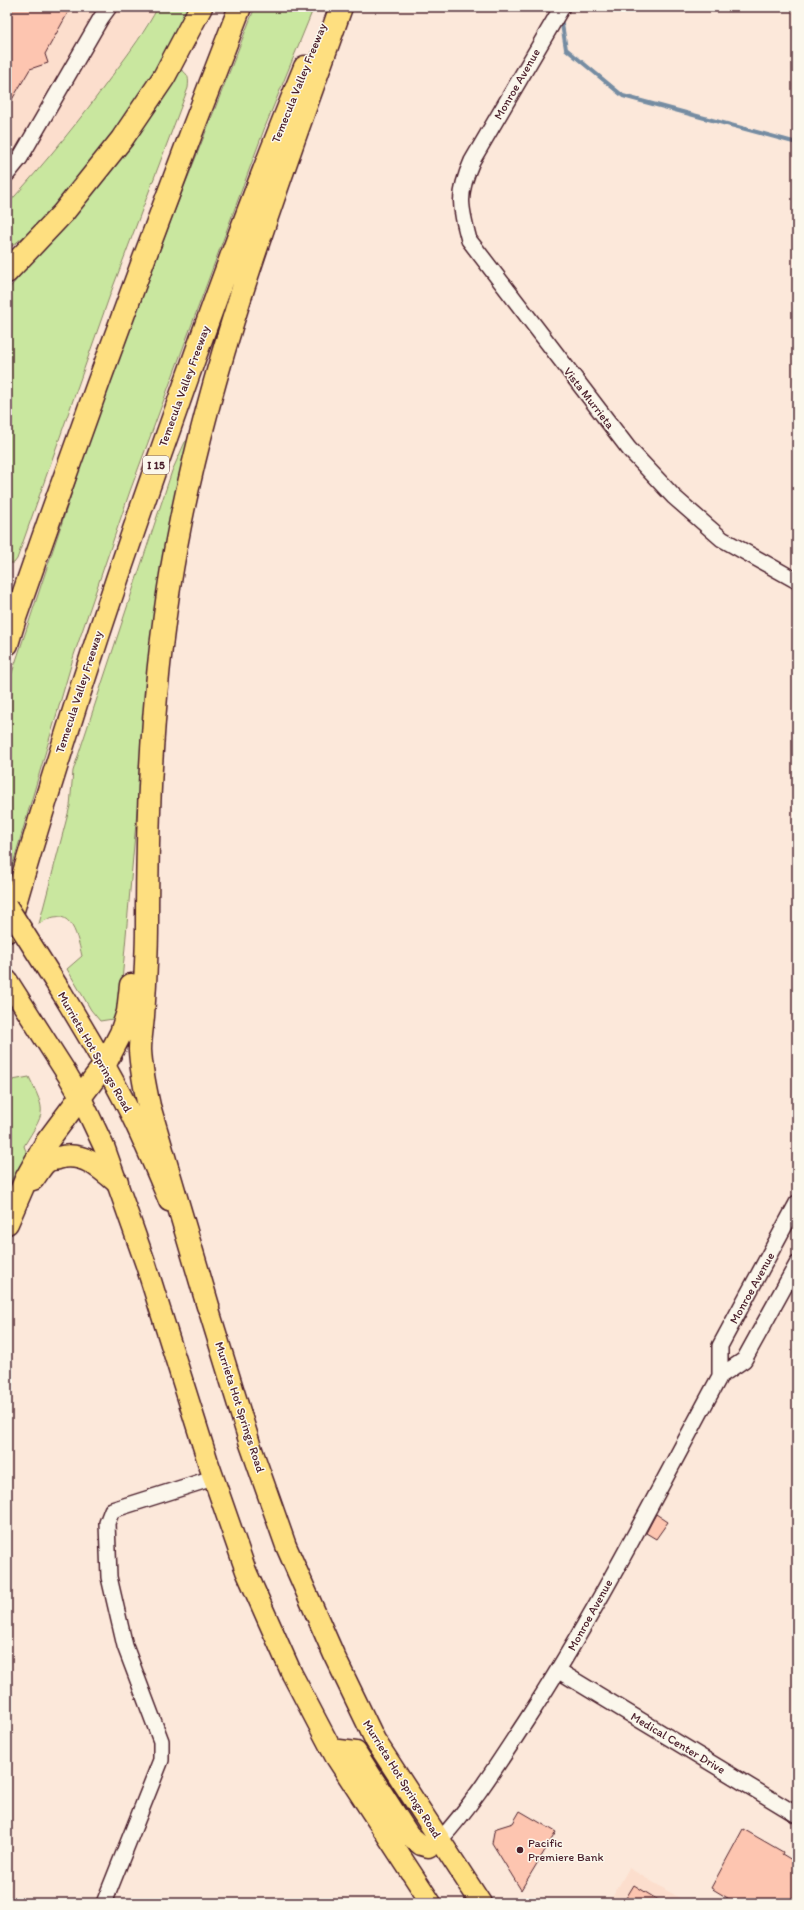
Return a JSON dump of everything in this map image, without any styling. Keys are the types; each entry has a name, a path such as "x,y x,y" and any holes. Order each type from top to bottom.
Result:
{"highway":[{"path":"7,272 63,213 122,139 164,77 202,7"},
{"path":"7,644 20,603 113,340 172,181 240,7"},
{"name":"Temecula Valley Freeway","path":"7,931 85,672 131,537 200,341 258,186 330,7"},
{"path":"9,1217 46,1143 105,1064 121,1033 128,1012 147,841 154,734 165,619 181,522 198,444 231,326 341,7"},
{"path":"147,841 147,950 140,1049 143,1081 208,1306"},
{"path":"9,1217 47,1161 60,1157 73,1156 87,1160 100,1167 117,1182"}],"main road":[{"name":"Murrieta Hot Springs Road","path":"7,906 105,1064 144,1143 178,1223 208,1306 250,1444 286,1546 334,1656 375,1740 481,1903"},
{"path":"7,980 81,1098 105,1149 213,1478 246,1571 292,1674 332,1750 431,1903"},
{"path":"332,1750 356,1752 409,1835 421,1844 428,1846 440,1840"}],"street":[{"path":"7,174 20,158 101,18 109,7"},
{"name":"Monroe Avenue","path":"472,161 562,7"},
{"name":"Vista Murrieta","path":"472,161 464,181 460,209 468,240 547,344 629,449 674,497 722,539 797,581"},
{"name":"Monroe Avenue","path":"720,1376 720,1346 797,1203"},
{"name":"Monroe Avenue","path":"440,1840 458,1820 488,1779 559,1670 720,1376 744,1360 797,1264"},
{"path":"104,1903 161,1760 160,1741 125,1646 109,1577 107,1523 112,1510 213,1478"},
{"name":"Medical Center Drive","path":"559,1670 797,1815"}],"shaded area":[{"path":"7,7 158,7 125,58 95,99 37,171 7,205"},
{"path":"629,1868 688,1903 609,1903"}],"green space":[{"path":"158,7 193,7 155,71 115,130 70,190 46,219 7,250 7,205 49,157 89,107 138,41"},
{"path":"255,7 314,7 265,127 130,491 74,655 7,884 7,688 96,420 171,220"},
{"path":"181,70 186,73 188,77 188,88 110,295 17,559 14,563 9,563 7,559 7,291 75,210 175,72"},
{"path":"188,440 142,754 122,981 117,1013 113,1019 100,1021 91,1010 67,969 82,956 74,929 65,918 58,917 50,918 39,924 70,806 73,771 172,471 185,442"},
{"path":"29,1077 39,1098 41,1106 40,1119 24,1146 27,1154 13,1177 7,1192 7,1081"}],"building":[{"path":"7,7 71,7 45,54 48,63 30,69 7,108"},
{"path":"656,1514 668,1522 656,1539 646,1533"},
{"name":"Pacific Premiere Bank","path":"520,1811 556,1832 521,1890 492,1843 494,1832 497,1828 513,1823"},
{"path":"743,1829 783,1852 782,1854 797,1863 797,1903 736,1903 711,1888"},
{"path":"634,1885 663,1903 623,1903"}],"waterway":[{"path":"561,18 566,49 623,96 797,143"}],"place":[{"name":"Pacific Premiere Bank","path":"520,1850"}]}
